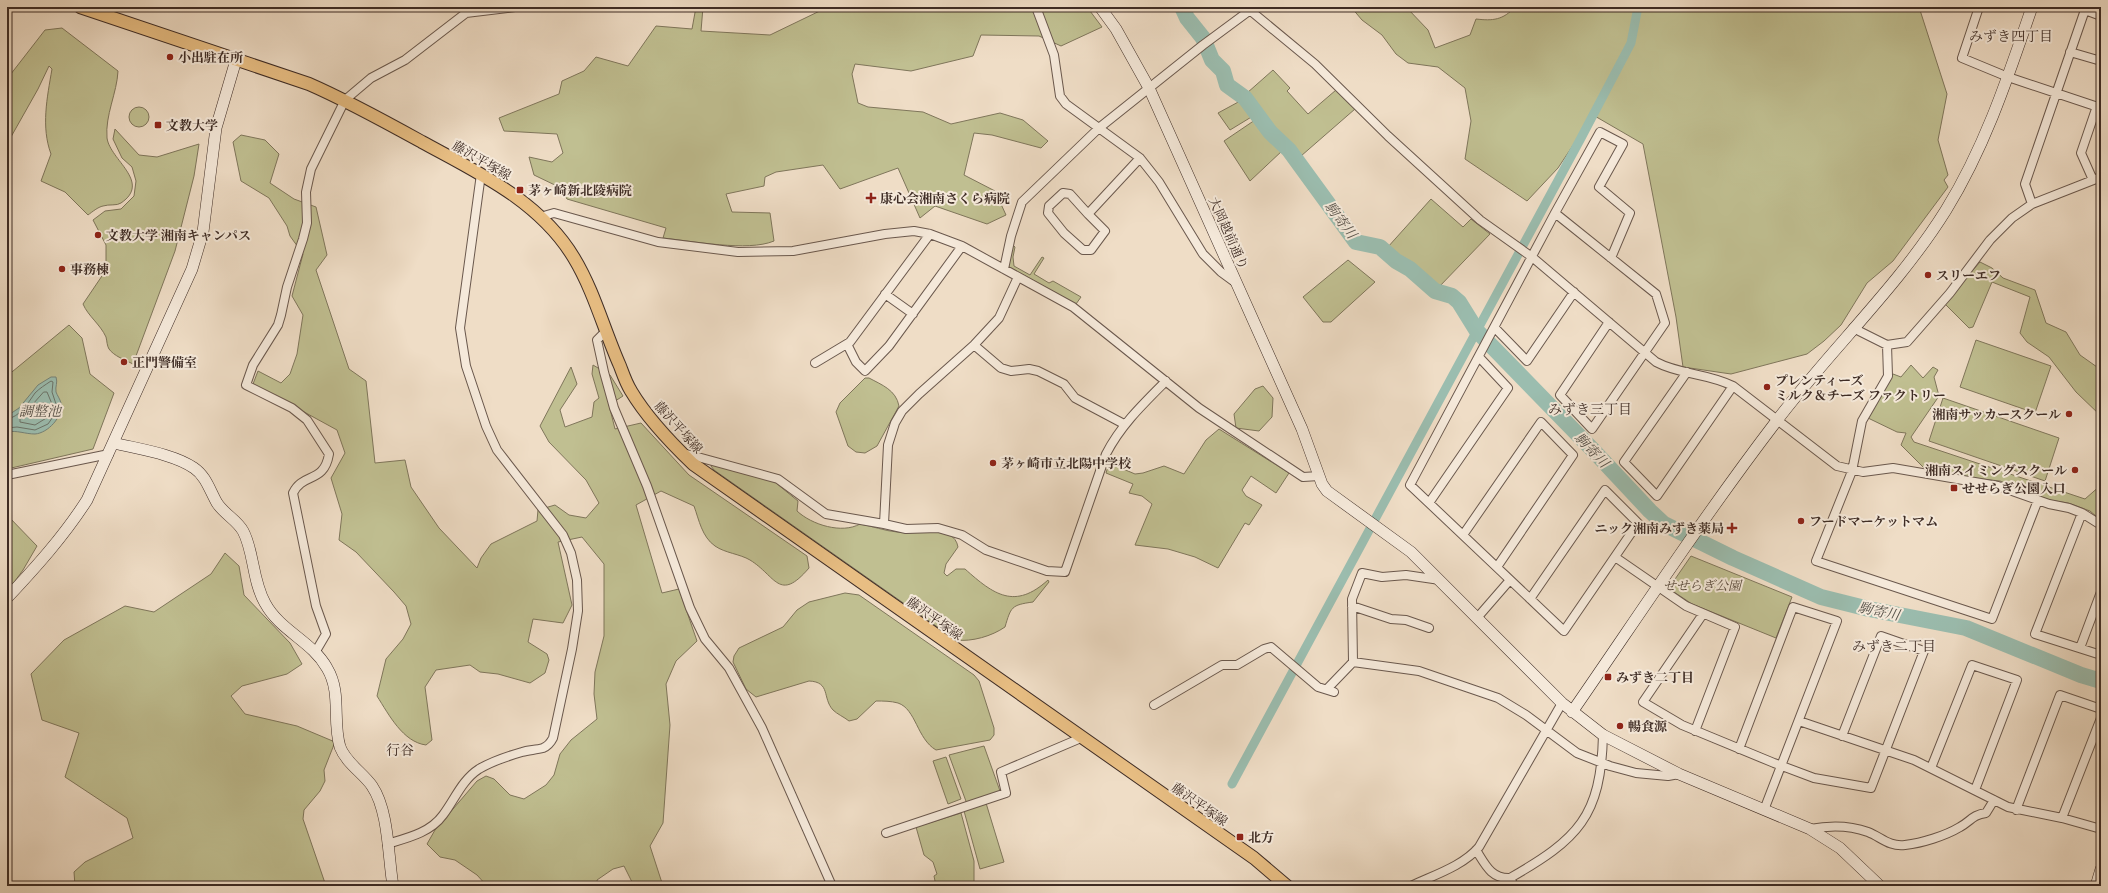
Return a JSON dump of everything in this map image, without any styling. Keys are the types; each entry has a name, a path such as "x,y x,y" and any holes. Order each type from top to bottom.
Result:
{"main road":[{"name":"藤沢平塚線","path":"80,7 309,84 345,100 481,174 510,192 540,217 573,256 586,280 605,332 630,390 653,422 693,464 1081,738 1254,858 1287,886"}],"street":[{"path":"316,651 326,634 316,606 293,493 297,485 323,472 327,465 329,454 307,420 292,408 246,385 253,365 278,325 287,287 307,223 306,192 311,169 345,100 371,78 405,60 466,13 515,7"},
{"path":"1036,7 1054,55 1060,97 1066,104 1091,124 1099,128 1140,158 1159,182 1203,254 1221,272 1236,283"},
{"name":"大岡越前通り","path":"1100,7 1116,29 1149,88 1302,429 1319,476 1327,491 1411,552 1562,703 1602,735 1679,774 1810,828 1840,848 1880,886"},
{"path":"1979,7 1962,58 2008,76 2099,107 2081,153 2092,180"},
{"path":"1572,712 1658,586 1777,420 1909,262 1946,211 1971,167 2008,76 2032,7"},
{"path":"1004,269 1011,236 1022,202 1099,128 1250,8 1315,64 1394,141 1480,220 1532,257 1644,352 1666,367 1715,378 1733,386 1828,460 1852,471 1863,472 1892,468 1930,473 1949,479 1998,486 2038,500 2069,508 2082,513 2101,525"},
{"path":"2032,204 2025,184 2085,8 2101,16"},
{"path":"2070,52 2101,61"},
{"path":"7,598 70,527 87,500 192,269 203,232 216,128 236,60"},
{"path":"1530,599 1606,490 1638,523 1564,631 1530,599 1510,580 1497,567 1410,485 1493,332 1555,213 1600,132 1623,144 1599,187 1630,213 1611,258"},
{"path":"1088,214 1140,158"},
{"path":"387,844 410,838 433,825 443,816 465,782 479,769 498,760 521,752 543,748 550,744 553,738 569,664 578,611 577,580 571,553 563,535 497,450 473,390 466,366 460,328 481,174"},
{"path":"1853,328 1888,345 1907,342 1950,293 1990,240 2012,218 2032,204 2101,177"},
{"path":"1063,194 1070,194 1088,214 1105,231 1091,250 1083,250 1064,233 1048,213 1049,206 1063,194"},
{"path":"540,217 554,213 658,242 738,252 793,251 885,234 914,231 930,234 962,246 1073,306 1218,422 1303,477 1319,476"},
{"path":"1555,213 1656,294 1665,323 1592,429 1560,395 1609,322"},
{"path":"815,363 847,344 930,234"},
{"path":"847,344 856,362 865,371 889,346 962,246"},
{"path":"884,524 888,445 895,423 902,411 974,345 999,318 1018,277"},
{"path":"1493,332 1527,361 1574,292"},
{"path":"885,294 912,314"},
{"path":"605,332 597,340 610,394 630,449 647,486 690,608 705,639 729,668 762,728 832,886"},
{"path":"974,345 1001,368 1011,371 1029,369 1038,371 1064,384 1075,398 1124,424"},
{"path":"1888,345 1888,376 1862,421 1852,471 1816,561 1992,619 2038,500"},
{"path":"1429,503 1508,388 1481,353"},
{"path":"1687,372 1624,462 1657,496 1733,386"},
{"path":"682,453 778,478 826,514 906,528 938,528 962,535 986,550 1047,571 1064,572 1106,454 1124,424 1166,381"},
{"path":"1463,535 1541,422 1573,455 1497,567"},
{"path":"114,443 180,460 195,468 206,480 222,509 244,532 256,584 265,604 288,632 316,651 334,682 336,696 336,732 341,749 372,786 378,799 383,813 393,886"},
{"path":"7,475 108,454"},
{"path":"2082,513 2035,634 2101,655"},
{"path":"1615,557 1686,606 1735,627 1695,731"},
{"path":"1154,705 1222,665 1237,665 1271,646 1318,687 1331,691 1353,662 1352,599 1362,573 1382,577 1406,575 1440,580"},
{"path":"1477,618 1510,580"},
{"path":"2080,648 2101,592"},
{"path":"1352,606 1392,619 1406,620 1429,628"},
{"path":"1739,749 1794,607 1837,621 1764,810"},
{"path":"1703,614 1643,702 1682,725 1781,766 1814,778 1871,788 1924,651 1881,636 1842,736"},
{"path":"1353,662 1419,671 1478,690 1504,702 1547,730 1577,753 1602,763 1636,773 1668,776 1679,774"},
{"path":"1932,768 1972,665 2017,680 1975,790"},
{"path":"2016,810 2060,695 2101,709"},
{"path":"1411,886 1459,863 1476,850 1562,703"},
{"path":"2062,818 2101,718"},
{"path":"1798,721 1886,750 1932,768 2016,810 2062,818 2101,829"},
{"path":"1476,850 1490,872 1496,876 1510,878 1547,857 1559,847 1585,819 1592,805 1602,763 1602,735"},
{"path":"886,833 1006,793 1001,772 1081,738"},
{"path":"1810,828 1835,826 1851,827 1869,832 1892,844 1905,845 1949,833 1962,826 1975,814 1986,813 1994,800"},
{"path":"2096,886 2101,869"},
{"path":"1510,878 1514,886"}],"green space":[{"path":"696,7 703,7 701,31 770,35 828,7 1087,7 1102,27 1061,46 1039,36 981,35 973,56 911,71 855,64 852,74 858,103 868,107 923,112 951,124 1000,113 1023,120 1048,141 1041,148 992,135 974,133 964,175 995,191 1006,215 987,224 935,206 920,218 898,168 840,189 823,165 776,172 765,177 764,186 726,194 732,212 770,213 774,241 750,246 735,246 663,238 666,228 567,199 559,187 534,175 529,157 552,162 563,153 557,134 504,131 499,118 559,94 562,81 584,71 596,57 628,66 656,26 692,29"},
{"path":"1351,7 1407,8 1428,30 1435,48 1470,35 1476,19 1497,19 1506,15 1515,7 1919,7 1947,94 1938,140 1948,175 1944,180 1948,187 1893,261 1867,283 1841,325 1807,354 1731,374 1683,367 1676,317 1643,144 1593,115 1558,168 1527,201 1465,159 1471,121 1465,88 1438,67 1408,63 1396,54 1382,35 1362,20"},
{"path":"62,28 118,71 116,88 109,112 107,138 110,146 127,171 131,179 132,187 129,195 121,203 105,205 88,215 65,192 41,181 51,154 46,133 46,112 52,69 49,66 38,89 7,144 7,79 45,30"},
{"path":"1273,70 1290,88 1287,91 1308,114 1336,90 1355,109 1301,156 1273,128 1247,93"},
{"path":"1242,100 1253,116 1230,130 1218,113"},
{"path":"139,107 146,110 149,117 146,124 139,127 132,124 129,117 132,110"},
{"path":"1255,120 1273,142 1283,150 1250,181 1224,141"},
{"path":"115,129 139,155 157,157 199,144 194,176 175,251 133,364 117,356 109,349 106,337 101,328 83,304 106,270 106,245 93,220 105,211 121,209 134,196 136,181 132,167 122,158 113,139"},
{"path":"241,135 265,140 279,154 270,183 294,199 316,207 327,255 316,270 349,369 366,381 375,463 405,460 411,487 439,528 477,568 481,558 491,544 537,521 538,510 555,505 569,515 586,518 599,503 586,480 549,442 540,426 571,367 577,384 560,410 565,427 592,417 594,402 599,398 592,374 593,365 610,375 623,396 609,405 615,429 641,423 689,475 807,556 809,568 791,584 784,585 772,579 759,566 750,560 715,546 704,533 694,506 661,491 636,505 662,593 679,589 697,641 676,661 666,684 670,725 663,823 650,846 663,886 634,886 624,866 613,869 597,880 598,886 487,886 477,875 455,860 440,857 427,844 435,830 477,781 486,776 494,779 510,795 524,799 546,785 554,775 560,754 571,740 597,719 594,694 595,672 604,636 604,564 582,537 558,542 572,605 563,623 533,619 528,642 547,654 549,660 545,673 530,683 498,674 480,672 470,665 436,670 425,687 432,740 426,745 418,743 410,739 397,726 377,696 386,659 403,639 411,624 406,606 394,592 356,552 339,540 342,514 331,478 345,453 337,430 253,384 258,371 281,383 290,374 297,354 303,315 292,296 303,254 290,236 287,226 269,198 241,181 233,142"},
{"path":"1431,199 1463,227 1471,219 1490,234 1438,288 1387,248"},
{"path":"1013,245 1015,247 1013,257 1014,266 1030,275 1042,257 1044,258 1034,274 1049,283 1053,281 1081,297 1076,304 1009,267 1008,264"},
{"path":"1348,260 1375,282 1331,322 1323,322 1303,297"},
{"path":"1980,262 1992,268 2003,278 2035,290 2046,323 2066,332 2080,355 2097,367 2101,367 2101,416 2076,392 2049,357 2027,342 2020,333 2030,297 1992,282 1973,327 1969,328 1944,303"},
{"path":"69,325 82,338 90,374 114,393 93,449 7,469 7,376"},
{"path":"1976,340 2051,366 2035,413 1960,387"},
{"path":"1911,365 1923,378 1933,367 1938,370 1934,377 1939,396 1911,437 1914,442 2085,499 2101,485 2101,513 2097,517 2090,511 2068,503 2049,500 2000,481 1946,475 1925,469 1901,445 1906,433 1897,432 1868,418 1893,374 1901,377"},
{"path":"865,378 869,378 892,392 899,406 877,446 865,453 856,452 848,446 836,412 840,403"},
{"path":"1263,386 1273,398 1272,417 1259,431 1236,428 1234,414 1255,389"},
{"path":"1943,398 2059,438 2045,481 1929,441"},
{"path":"1219,429 1289,473 1276,493 1251,476 1242,490 1246,496 1262,505 1249,525 1245,523 1218,568 1195,557 1168,549 1135,545 1152,504 1142,496 1129,493 1133,484 1106,473 1109,463 1135,474 1164,466 1184,474 1206,440"},
{"path":"712,462 771,479 798,501 797,511 803,516 819,524 836,528 845,528 860,524 892,531 933,531 942,532 949,535 955,540 958,547 946,564 944,573 947,576 956,569 965,569 995,592 1005,596 1015,597 1025,595 1048,580 1049,582 1033,602 1020,604 1013,608 1005,627 982,638 956,640 714,470 711,466"},
{"path":"7,515 37,546 23,570 7,592"},
{"path":"225,553 239,566 244,595 290,643 302,664 287,674 242,686 231,696 245,714 297,726 335,742 324,770 325,781 320,791 304,810 303,819 326,886 75,886 74,872 85,862 133,838 127,818 65,777 79,733 42,720 31,674 64,640 125,606 154,612 211,574"},
{"name":"せせらぎ公園","path":"1691,556 1792,597 1776,638 1692,604 1671,590 1671,585"},
{"path":"845,593 859,595 974,675 979,681 994,728 994,735 990,740 936,750 920,732 909,711 904,706 895,702 876,701 857,719 849,721 833,710 823,687 816,682 809,681 756,697 746,689 733,662 734,656 739,648 783,627 797,610 809,602"},
{"path":"984,746 1000,791 967,804 949,755"},
{"path":"946,757 961,799 948,804 933,761"},
{"path":"986,803 1004,862 980,869 964,811"},
{"path":"961,813 974,861 974,886 936,886 934,876 937,874 933,862 924,855 916,827"}],"water":[{"name":"調整池","path":"51,377 56,377 56,392 61,403 60,414 54,423 45,431 35,434 14,431 7,432 7,416 19,408 38,385"}],"waterway":[{"name":"駒寄川","path":"1182,7 1187,18 1203,38 1212,60 1223,71 1227,85 1245,98 1270,132 1289,150 1356,242 1380,247 1396,261 1410,269 1435,291 1452,296 1459,302 1477,331 1664,524 1733,558 1821,597 1869,609 1966,628 2081,675 2101,681"},
{"path":"1232,784 1631,43 1638,7"}],"place":[{"name":"小出駐在所","path":"170,57"},
{"name":"文教大学","path":"158,125"},
{"name":"茅ヶ崎新北陵病院","path":"520,190"},
{"name":"康心会湘南さくら病院","path":"871,198"},
{"name":"文教大学 湘南キャンパス","path":"98,235"},
{"name":"事務棟","path":"62,269"},
{"name":"スリーエフ","path":"1928,275"},
{"name":"正門警備室","path":"124,362"},
{"name":"プレンティーズ ミルク＆チーズ ファクトリー","path":"1767,387"},
{"name":"湘南サッカースクール","path":"2069,414"},
{"name":"茅ヶ崎市立北陽中学校","path":"993,463"},
{"name":"湘南スイミングスクール","path":"2075,470"},
{"name":"せせらぎ公園入口","path":"1954,488"},
{"name":"フードマーケットマム","path":"1801,521"},
{"name":"ニック湘南みずき薬局","path":"1732,528"},
{"name":"みずき二丁目","path":"1608,677"},
{"name":"暢食源","path":"1620,726"},
{"name":"北方","path":"1240,837"}],"district":[{"name":"みずき四丁目","path":"2011,36"},
{"name":"みずき三丁目","path":"1590,409"},
{"name":"みずき二丁目","path":"1894,646"},
{"name":"行谷","path":"400,750"}]}
